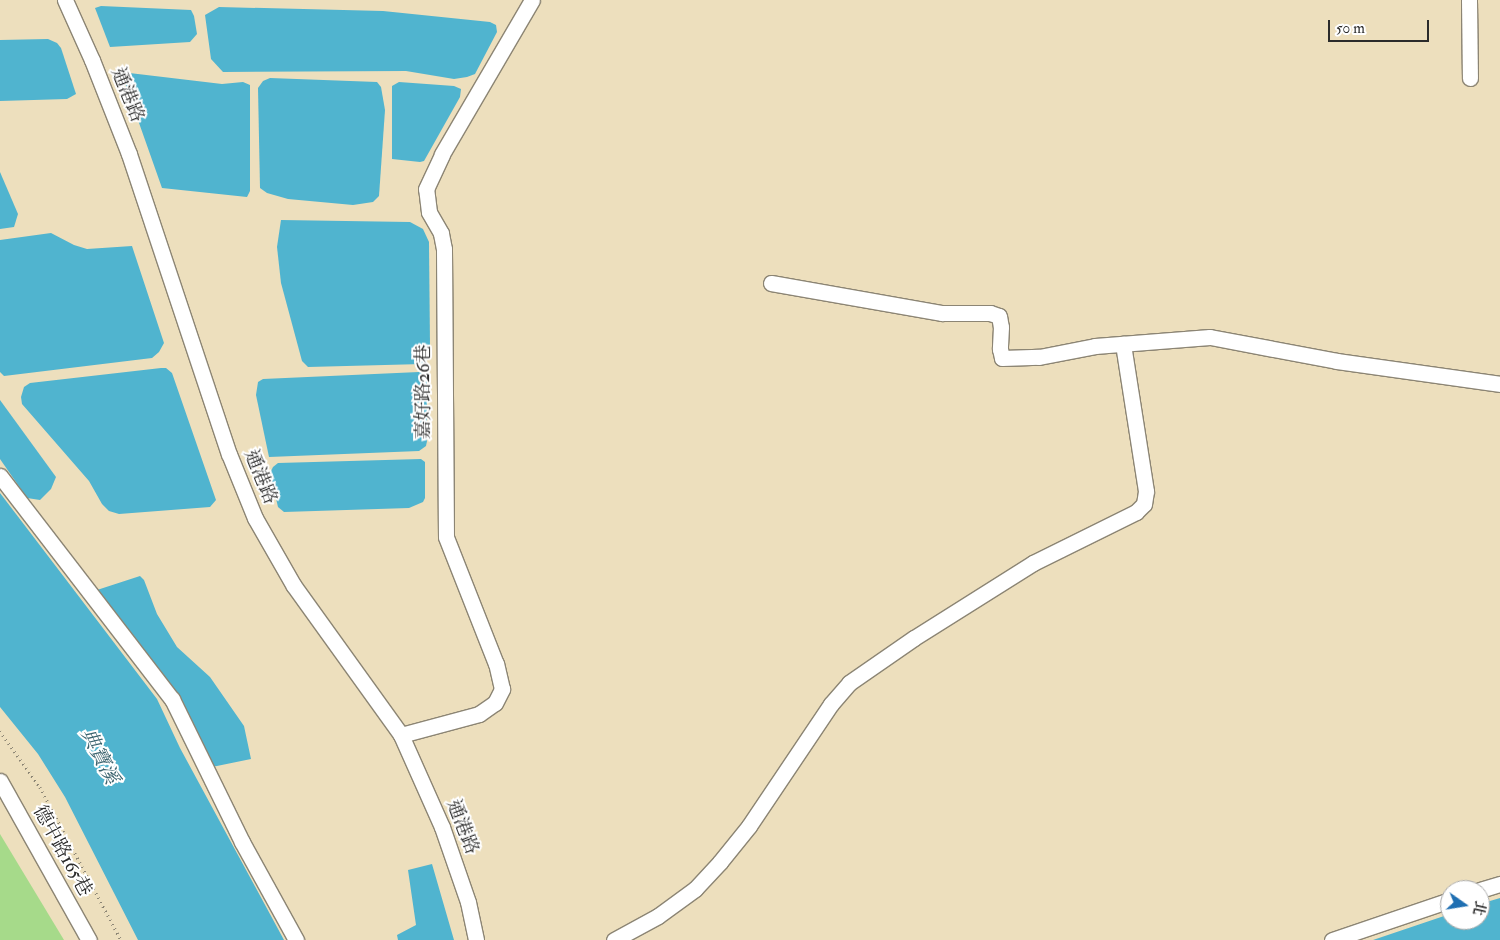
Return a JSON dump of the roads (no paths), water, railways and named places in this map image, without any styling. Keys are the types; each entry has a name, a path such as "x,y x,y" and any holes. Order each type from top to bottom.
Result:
{"street":[{"name":"通港路","path":"65,0 92,60 129,154 229,454 255,518 294,586 400,735 442,827 468,902 476,940"},
{"name":"嘉好路26巷","path":"400,735 479,714 495,703 502,689 496,664 446,537 444,250 441,233 429,212 426,189 442,154 532,0"},
{"path":"1469,0 1470,78"},
{"path":"771,283 942,313 990,313 999,316 1002,328 1000,349 1002,358 1012,360 1039,357 1095,346 1210,337 1337,361 1500,384"},
{"path":"614,940 658,916 695,890 749,826 830,704 849,683 914,638 1033,563 1136,512 1144,504 1146,491 1123,344"},
{"path":"0,476 172,699 242,842 296,940"},
{"name":"德中路165巷","path":"0,781 89,940"},
{"path":"1332,940 1440,903"}],"water":[{"path":"101,6 191,10 197,34 190,42 110,47 95,8"},
{"path":"219,7 383,11 490,22 496,25 497,32 475,74 454,79 406,71 223,72 211,59 205,15"},
{"path":"48,39 57,43 61,48 76,94 67,99 0,101 0,40"},
{"path":"121,72 222,84 243,82 250,85 250,191 247,197 162,188"},
{"path":"270,78 377,82 381,87 385,110 379,196 373,202 353,205 288,199 267,193 260,188 258,88 263,81"},
{"path":"399,82 454,86 461,89 460,97 424,161 392,159 392,86"},
{"path":"0,172 18,214 14,227 0,229"},
{"path":"281,220 410,222 423,229 429,242 430,356 423,364 308,367 302,361 281,283 277,247"},
{"path":"51,233 74,245 87,249 132,246 164,343 159,352 152,358 4,376 0,372 0,240"},
{"path":"166,368 172,373 216,500 210,507 119,514 109,511 102,504 89,481 22,404 21,397 24,387 30,383"},
{"path":"419,372 426,374 427,379 427,441 426,446 419,451 269,457 256,395 258,382 263,379"},
{"path":"0,400 56,477 51,489 40,500 27,498 0,459"},
{"path":"421,459 425,462 425,498 423,502 409,508 284,512 278,507 270,473 278,463"},
{"name":"典寶溪","path":"0,493 157,699 180,748 284,940 138,940 65,797 38,754 0,707"},
{"path":"140,576 144,580 157,614 177,647 210,677 244,726 251,759 212,767 97,590"},
{"path":"432,864 454,940 398,940 397,935 416,925 408,870"},
{"path":"1500,898 1500,940 1373,940 1440,917 1440,930 1490,930 1490,901"}]}
